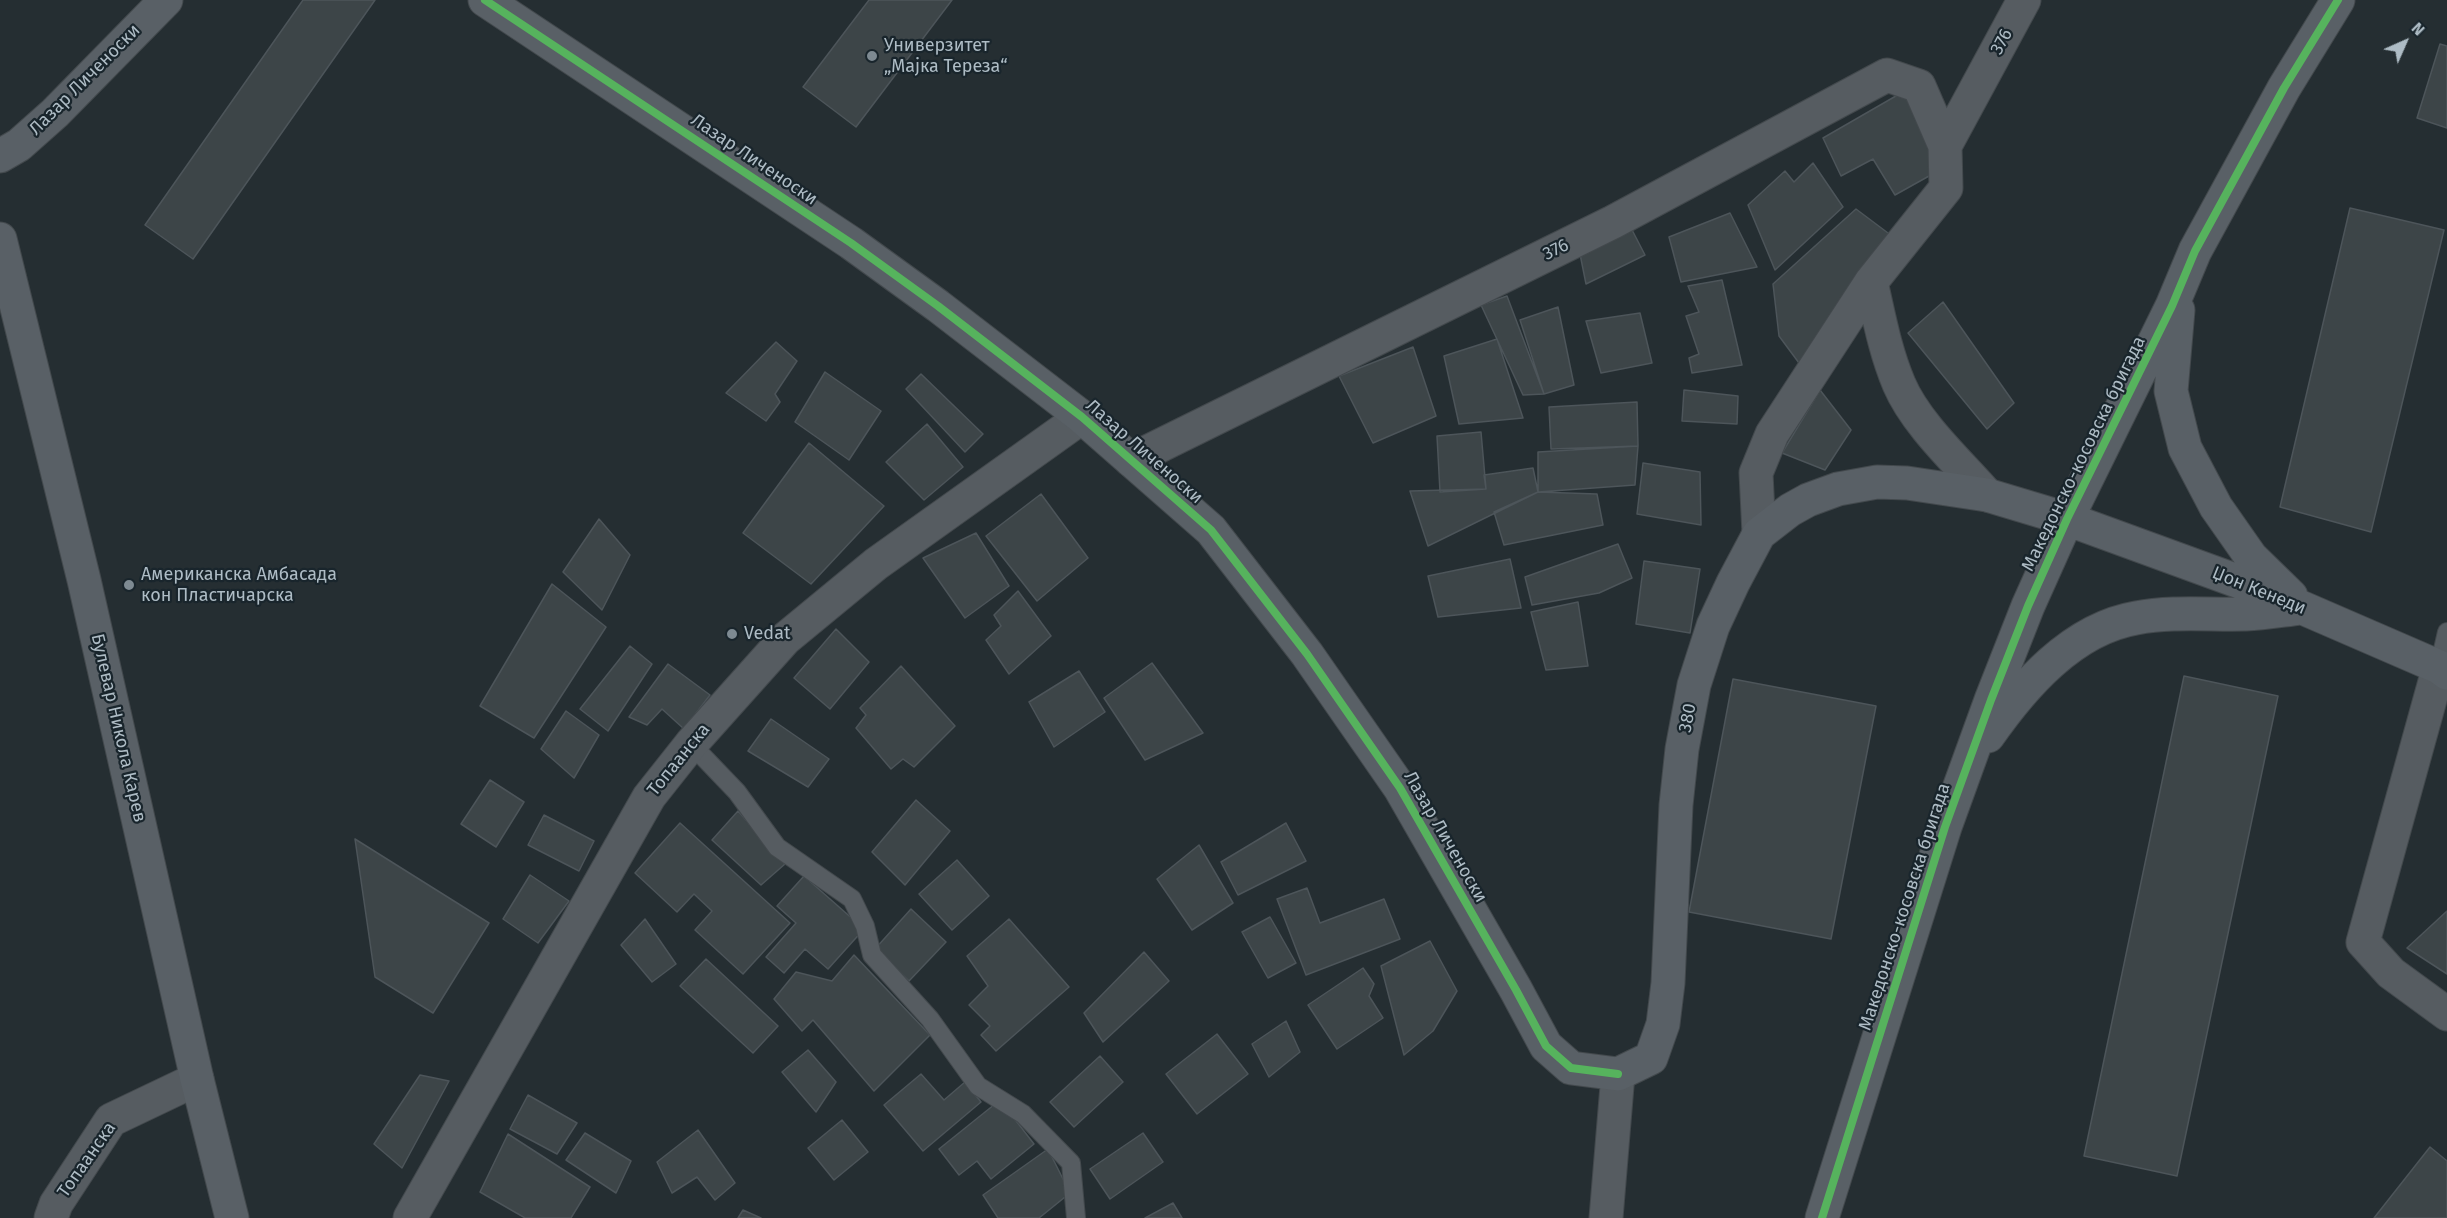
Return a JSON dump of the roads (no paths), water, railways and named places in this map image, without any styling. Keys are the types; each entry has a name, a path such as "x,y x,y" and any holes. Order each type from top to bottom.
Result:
{"street":[{"name":"Лазар Личеноски","path":"0,156 19,145 55,113 166,0"},
{"name":"Лазар Личеноски","path":"485,0 851,243 1082,417 1211,530 1307,654 1400,788 1546,1046 1571,1068 1618,1074"},
{"name":"376","path":"1945,146 2024,0"},
{"name":"Македонско-косовска бригада","path":"1822,1218 1964,771 2028,606 2195,251 2284,88 2338,0"},
{"name":"376","path":"1131,460 1613,222 1887,75 1919,86 1945,146 1946,188 1871,282 1772,434 1756,473 1759,534"},
{"name":"Булевар Никола Карев","path":"0,239 84,580 197,1079 232,1218"},
{"path":"1871,282 1884,343 1900,386 1921,419 1987,495"},
{"path":"2182,282 2175,333 2171,391 2185,448 2216,507 2251,557 2302,608"},
{"name":"Топаанска","path":"410,1218 649,797 691,744 794,632 876,564 1082,417"},
{"name":"380","path":"1618,1074 1651,1058 1663,1024 1668,983 1676,805 1682,749 1694,685 1713,626 1759,534 1790,510 1808,500 1838,489 1877,482 1907,483 1987,495 2067,519"},
{"name":"Џон Кенеди","path":"2067,519 2259,589 2443,670"},
{"path":"1964,771 2001,718 2031,683 2062,653 2097,630 2133,618 2155,615 2247,614 2302,608"},
{"path":"2443,670 2363,942 2391,973 2447,1014"},
{"path":"1606,1218 1618,1074"},
{"name":"Топаанска","path":"51,1218 56,1204 111,1120 197,1079"}],"lane":[{"path":"2443,670 2447,632"},
{"path":"691,744 737,792 777,847 852,899 865,926 872,955 930,1019 978,1086 1023,1113 1071,1163 1076,1218"}],"place":[{"name":"Универзитет „Мајка Тереза“","path":"872,56"},
{"name":"Американска Амбасада кон Пластичарска","path":"129,585"},
{"name":"Vedat","path":"732,634"}]}
